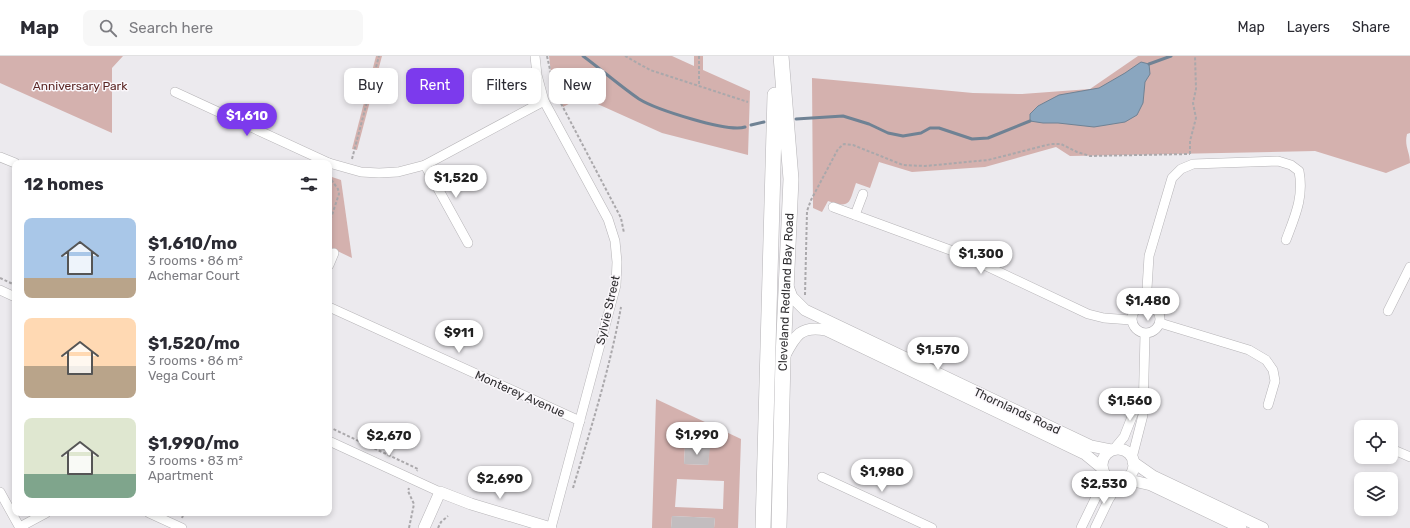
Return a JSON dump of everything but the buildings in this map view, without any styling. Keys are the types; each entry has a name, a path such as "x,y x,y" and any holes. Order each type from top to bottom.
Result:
{"highway":[{"name":"Cleveland Redland Bay Road","path":"779,528 783,358 791,179 780,56"},
{"name":"Cleveland Redland Bay Road","path":"763,528 776,87 780,56"},
{"path":"771,262 778,225 778,183 782,178 791,179"}],"street":[{"name":"Sylvie Street","path":"535,56 537,75 544,101 608,219 615,241 617,262 616,285 551,528"},
{"path":"175,92 322,160"},
{"path":"332,164 361,172 379,173 398,172 425,165 544,101"},
{"path":"0,156 12,162"},
{"path":"1146,305 1149,256 1172,178 1181,169 1193,164 1278,161 1291,165 1299,171 1302,184 1297,211 1286,240"},
{"path":"425,165 468,243"},
{"path":"855,215 863,194"},
{"path":"833,207 961,254 1088,314 1104,318 1131,320"},
{"path":"332,258 334,253"},
{"path":"1388,311 1410,267"},
{"name":"Thornlands Road","path":"786,282 792,297 805,310 1091,446 1113,450 1121,449 1128,452 1132,460 1153,476 1263,528"},
{"path":"0,290 12,296"},
{"path":"1142,305 1146,305 1156,309 1160,318 1160,323 1154,331 1145,334 1134,328 1131,320 1134,311 1142,305"},
{"name":"Monterey Avenue","path":"332,308 580,421"},
{"path":"1160,323 1249,350 1266,360 1273,370 1275,381 1268,405"},
{"name":"Thornlands Road","path":"783,358 794,338 803,331 814,328 826,330 1085,454 1111,479 1151,485 1241,528"},
{"path":"1094,528 1109,500 1123,480 1130,475 1133,468 1132,460 1143,415 1145,334"},
{"path":"1081,528 1098,492 1103,471 1102,461 1105,455 1113,450 1124,437 1143,387"},
{"path":"332,442 440,492 471,504 551,528"},
{"path":"1398,452 1410,458"},
{"path":"822,477 932,528"},
{"path":"0,492 12,514"},
{"path":"424,528 440,492"},
{"path":"13,516 20,528 41,516"},
{"path":"156,516 182,528"}],"path":[{"path":"332,171 351,163 379,56"},
{"path":"547,56 555,92 621,218 625,239"},
{"path":"625,56 650,70 748,102"},
{"path":"699,56 699,85"},
{"path":"1193,164 1190,154 1190,141 1196,118 1193,103 1196,89 1195,56"},
{"path":"805,310 807,212 811,200 838,149 844,144 853,145 903,165 925,166 988,160 1051,144 1061,144 1077,152 1090,156 1190,154"},
{"path":"332,181 338,189 339,194 332,215"},
{"path":"0,278 12,284"},
{"path":"571,495 616,338 621,307"},
{"path":"438,528 441,522 448,516"}],"green space":[{"name":"Anniversary Park","path":"0,56 123,56 112,68 112,133 0,83"},
{"path":"376,56 382,56 379,68 373,68"},
{"path":"549,56 672,56 694,66 694,56 703,56 703,70 750,91 748,155 662,133 598,104 606,104 606,68 550,68"},
{"path":"1138,56 1410,56 1410,133 1407,134 1406,142 1410,163 1386,173 1315,151 1070,156 1056,147 985,167 912,172 879,162 870,188 856,183 850,200 845,204 828,201 822,212 813,208 812,78 973,93 1022,94 1090,89"},
{"path":"364,104 369,104 357,150 352,149"},
{"path":"562,104 569,104 563,107"},
{"path":"332,177 341,180 352,258 332,248"},
{"path":"656,399 741,439 738,528 714,528 715,518 672,516 671,528 652,528","holes":["685,446 709,448 708,465 684,464","677,479 724,481 723,509 675,507"]}],"water":[{"path":"1141,62 1149,64 1150,74 1145,82 1143,103 1137,115 1125,122 1094,127 1030,121 1030,114 1038,106 1059,95 1099,88"}],"waterway":[{"path":"583,56 632,94 647,103 675,114 724,127 745,127"},
{"path":"1149,64 1171,56"},
{"path":"796,119 843,116 869,124 888,133 903,136 921,133 930,128 939,128 972,139 988,138 1030,121"},
{"path":"751,125 764,122"}]}
